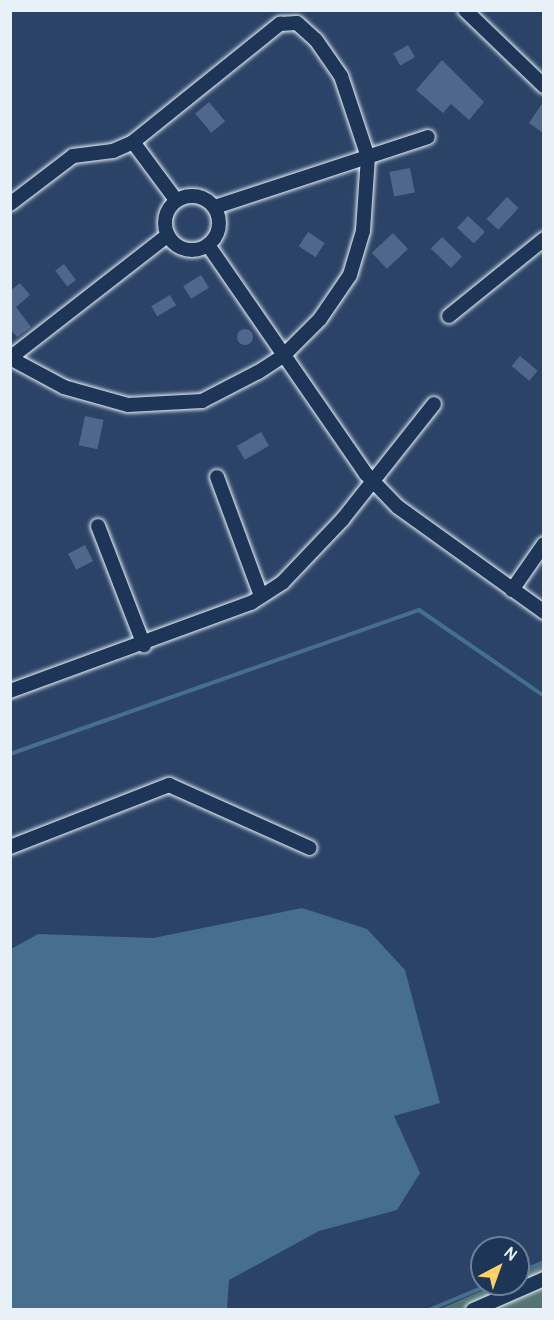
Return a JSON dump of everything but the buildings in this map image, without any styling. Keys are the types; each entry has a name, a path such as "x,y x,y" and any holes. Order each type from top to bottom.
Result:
{"street":[{"path":"465,10 543,86"},
{"path":"10,204 73,156 113,151 133,142 280,24 297,23 316,40 341,76 368,158 363,231 350,275 320,319 283,356 202,400 128,405 64,387 10,358 168,235"},
{"path":"215,207 217,235 208,245 193,250 178,246 168,235 165,216 176,200 197,196 215,207 428,137"},
{"path":"133,142 176,200"},
{"path":"449,316 543,239"},
{"path":"208,245 283,356 374,482 398,507 543,612"},
{"path":"10,691 144,645 261,596 283,582 374,482 434,404"},
{"path":"217,477 261,596"},
{"path":"98,526 144,645"},
{"path":"512,590 543,544"},
{"path":"10,847 169,785 310,848"},
{"path":"473,1310 543,1279"}],"green space":[{"path":"543,1264 543,1309 438,1310 470,1296 530,1296 530,1270"}],"water":[{"path":"302,908 367,929 405,970 440,1103 394,1116 420,1173 397,1210 319,1231 229,1280 227,1309 11,1309 11,949 38,934 153,938"}],"waterway":[{"path":"10,754 419,610 544,696"},
{"path":"530,1268 544,1262"},
{"path":"429,1310 470,1293"}]}
